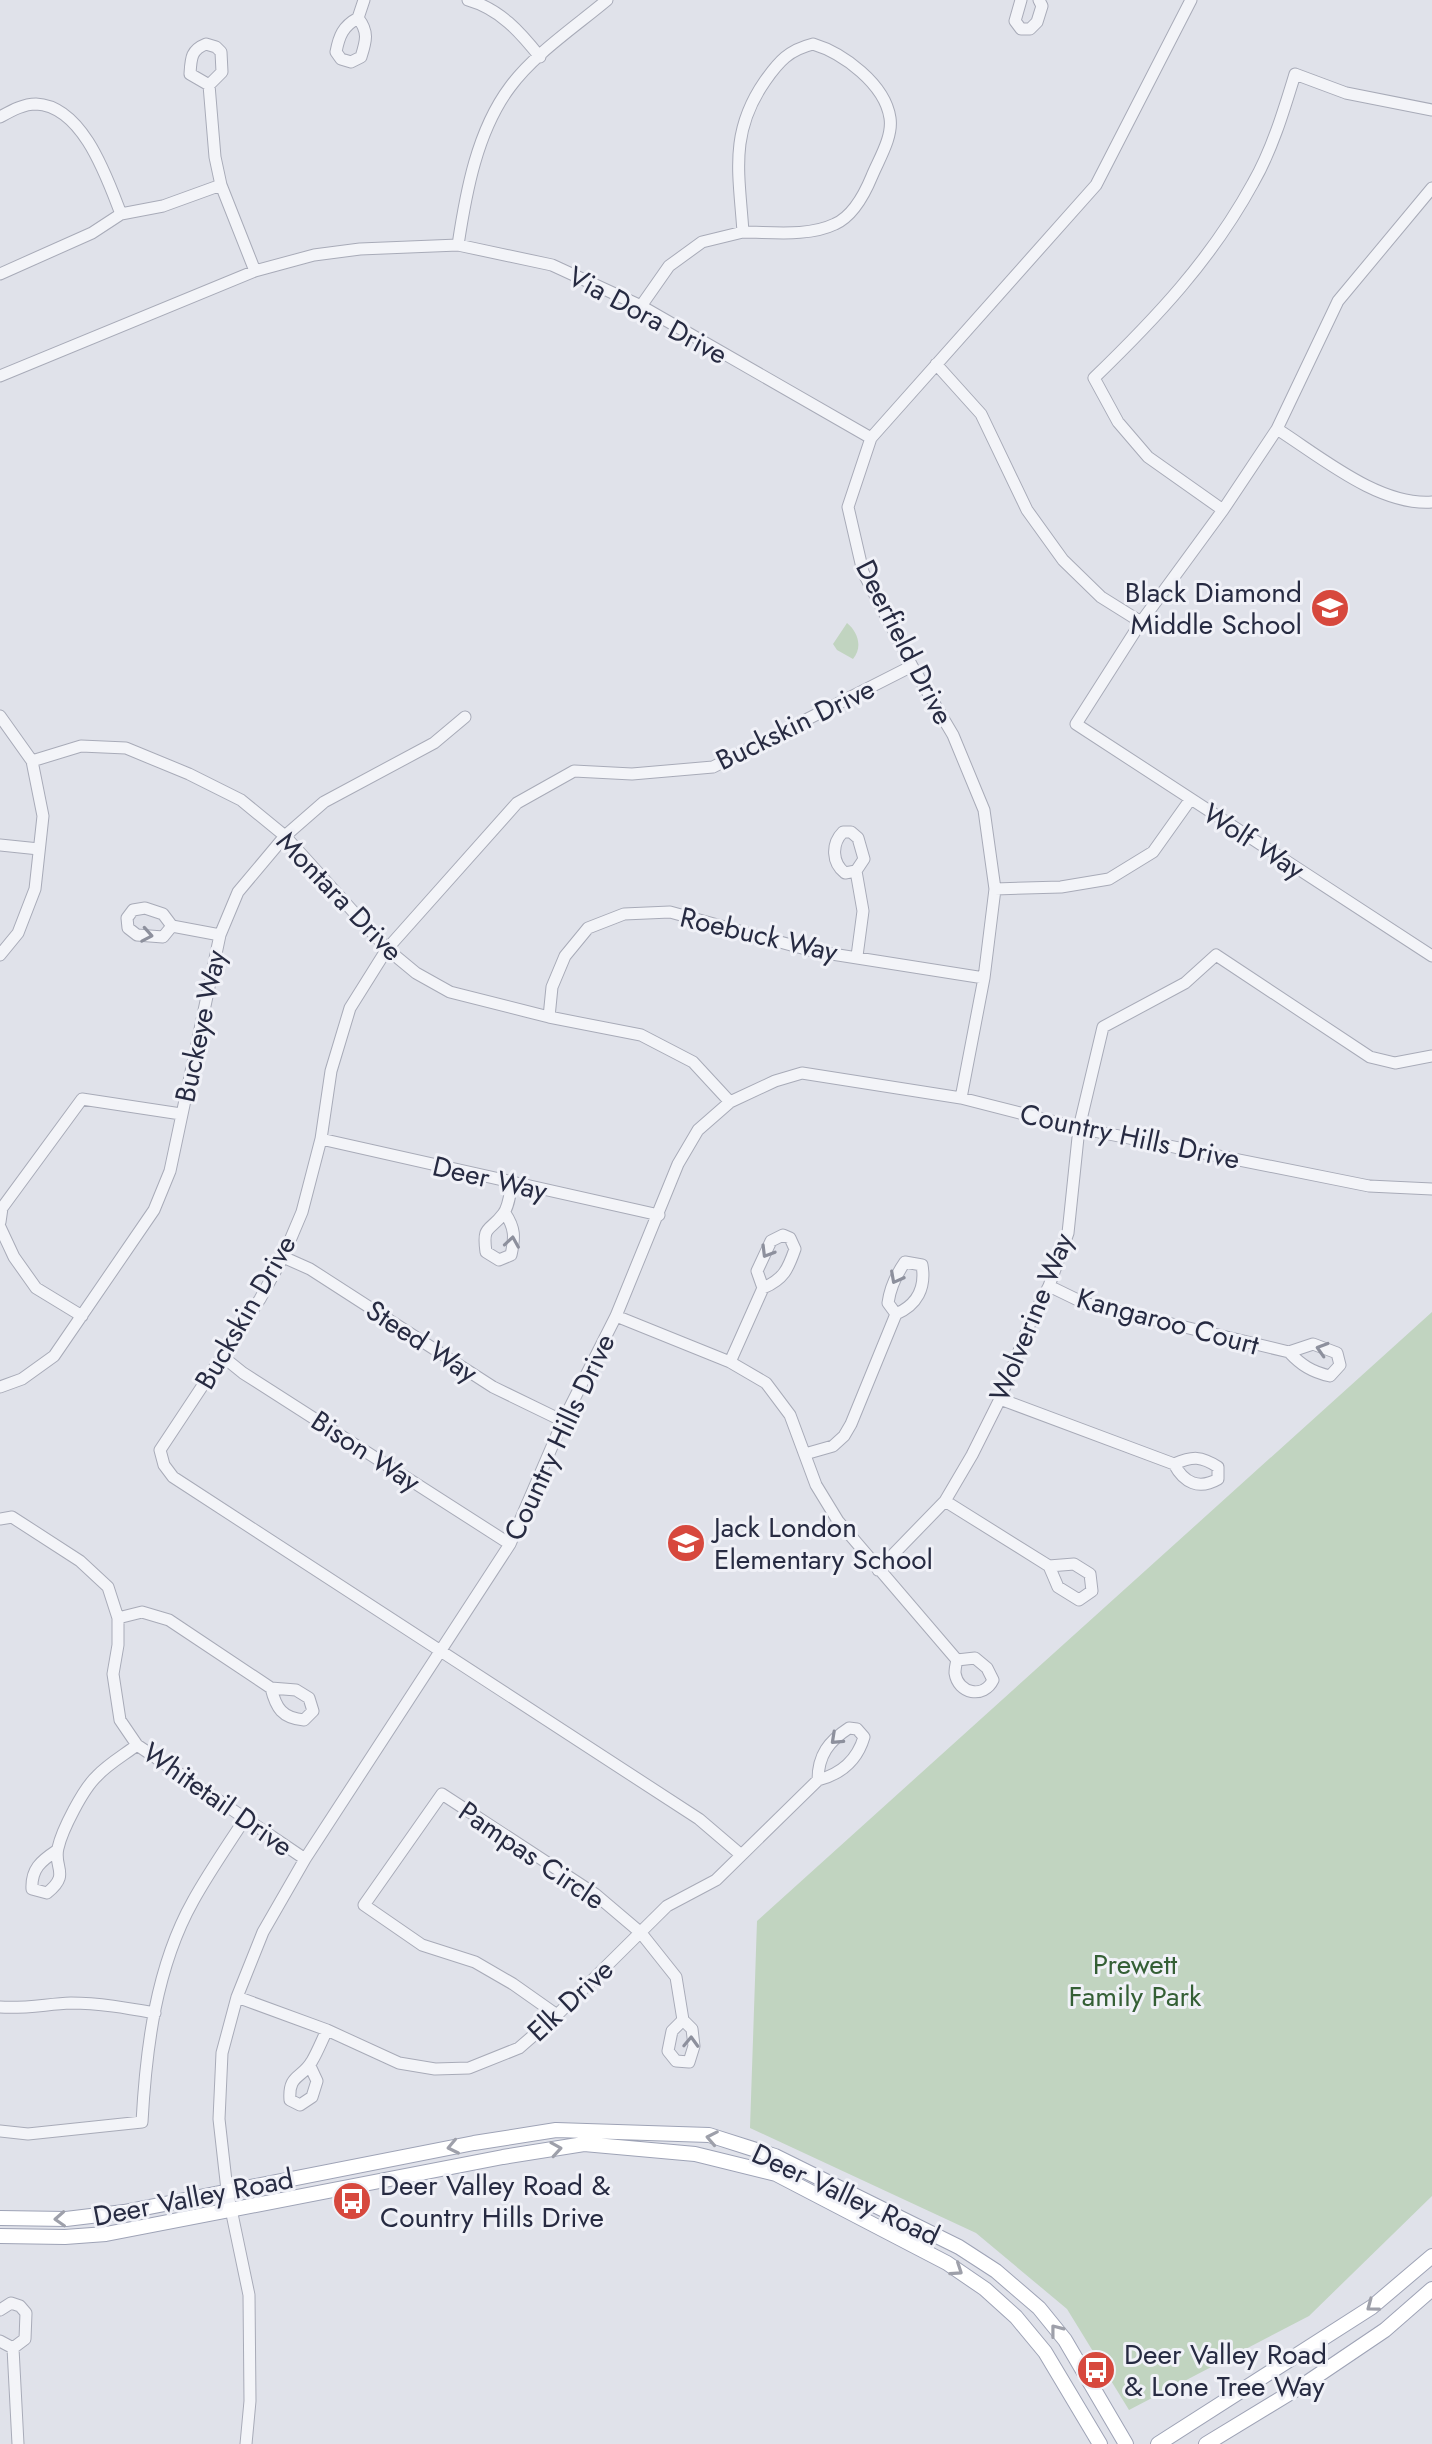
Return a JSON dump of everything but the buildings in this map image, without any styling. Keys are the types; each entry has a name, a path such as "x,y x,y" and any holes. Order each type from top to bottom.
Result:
{"main road":[{"name":"Deer Valley Road","path":"0,2218 37,2221 94,2217 556,2130 709,2135 775,2156 959,2247 996,2271 1039,2308 1065,2340 1126,2444"},
{"name":"Deer Valley Road","path":"0,2236 85,2237 584,2144 695,2154 776,2174 947,2263 985,2289 1016,2317 1045,2352 1100,2444"},
{"path":"1158,2444 1372,2307 1432,2256"},
{"path":"1206,2444 1308,2382 1385,2330 1432,2289"}],"street":[{"path":"358,18 364,0"},
{"path":"468,0 515,26 540,57"},
{"path":"458,245 471,177 496,110 510,86 607,0"},
{"path":"1021,0 1015,21 1021,29 1030,29 1037,22 1042,6 1039,0"},
{"name":"Deerfield Drive","path":"961,1098 984,978 995,889 984,810 953,735 912,666 863,572 848,507 871,438 1096,185 1191,0"},
{"path":"641,306 669,266 702,242 743,232 819,230 839,223 864,194 887,139 891,119 885,102 855,64 833,50 813,44 793,49 752,100 742,124 738,146 743,232"},
{"path":"1223,510 1148,457 1118,422 1094,378 1157,316 1211,250 1254,182 1283,113 1295,74 1346,93 1432,110"},
{"path":"209,85 215,157 221,185 255,271"},
{"path":"0,117 17,108 36,104 68,118 96,153 121,214"},
{"path":"0,274 92,233 121,214 163,206 221,185"},
{"path":"936,364 981,414 1027,510 1063,560 1101,597 1141,622 1223,510 1277,429 1338,301 1432,188"},
{"name":"Via Dora Drive","path":"0,376 255,271 314,255 360,249 458,245 552,265 641,306 871,438"},
{"path":"1277,429 1364,485 1414,503 1432,502"},
{"name":"Wolf Way","path":"1141,622 1076,724 1432,956"},
{"name":"Buckskin Drive","path":"740,1854 699,1819 173,1477 164,1465 160,1450 260,1299 283,1257 302,1212 321,1139 331,1071 350,1008 387,949 517,803 574,771 632,774 713,767 912,666"},
{"path":"0,716 32,761 43,816 35,889 18,933 0,955"},
{"name":"Buckeye Way","path":"0,1387 22,1379 54,1356 154,1210 170,1171 220,935 238,892 285,836 324,802 434,743 465,717"},
{"name":"Montara Drive","path":"32,761 81,746 126,748 241,800 285,836 387,949 416,973 450,992 549,1017 641,1035 693,1062 730,1102"},
{"path":"995,889 1061,887 1109,879 1153,852 1190,800"},
{"path":"0,845 39,849"},
{"path":"856,871 863,911 857,956"},
{"name":"Roebuck Way","path":"549,1017 552,987 565,956 588,928 624,914 670,912 813,951 984,978"},
{"path":"172,926 220,935"},
{"name":"Wolverine Way","path":"878,1570 945,1501 1000,1399 1032,1318 1049,1286 1068,1233 1079,1128 1103,1027 1185,983 1216,955 1370,1057 1395,1063 1432,1056"},
{"name":"Country Hills Drive","path":"246,2444 250,2401 249,2295 227,2190 219,2119 222,2053 237,1997 263,1932 305,1859 510,1544 563,1421 616,1316 678,1164 698,1130 730,1102 775,1081 802,1073 961,1098 1079,1128 1369,1186 1432,1189"},
{"path":"82,1316 36,1288 14,1257 0,1225 2,1208 82,1099 181,1114"},
{"name":"Deer Way","path":"321,1139 659,1215"},
{"path":"505,1213 512,1183"},
{"name":"Steed Way","path":"283,1257 310,1269 493,1387 563,1421"},
{"name":"Kangaroo Court","path":"1049,1286 1084,1303 1289,1352"},
{"path":"730,1362 763,1288"},
{"path":"805,1454 833,1446 844,1436 896,1314"},
{"path":"616,1316 730,1362 766,1383 790,1415 827,1504 878,1570 957,1660"},
{"name":"Bison Way","path":"222,1356 243,1373 510,1544"},
{"path":"1000,1399 1174,1464"},
{"path":"945,1501 1049,1566"},
{"name":"Whitetail Drive","path":"0,1519 12,1517 80,1561 108,1587 118,1618 118,1645 113,1674 120,1720 137,1745 305,1859"},
{"path":"118,1618 142,1612 169,1620 271,1688"},
{"path":"849,1728 857,1729 864,1737 861,1748 848,1765 836,1775 818,1780 818,1763 825,1750 838,1735 849,1728"},
{"path":"56,1851 67,1824 95,1777 137,1745"},
{"name":"Elk Drive","path":"237,1997 327,2030 399,2063 435,2069 469,2068 519,2048 557,2015 667,1906 716,1880 818,1780"},
{"name":"Pampas Circle","path":"557,2015 475,1962 422,1945 364,1905 442,1794 595,1894 641,1933"},
{"path":"0,2131 28,2134 142,2122 155,2013 167,1964 192,1903 246,1817"},
{"path":"641,1933 676,1977 683,2020"},
{"path":"0,2007 71,2003 155,2013"},
{"path":"310,2066 327,2030"},
{"path":"0,2310 11,2303 20,2306 26,2313 25,2339 13,2348"},
{"path":"0,2341 13,2348"},
{"path":"13,2348 18,2444"}],"green space":[{"path":"847,623 858,640 858,650 853,659 833,644"},
{"name":"Prewett Family Park","path":"1432,1312 1432,2196 1309,2316 1129,2410 1067,2309 976,2233 750,2128 757,1921"}],"place":[{"name":"Black Diamond Middle School","path":"1330,608"},
{"name":"Jack London Elementary School","path":"686,1543"},
{"name":"Deer Valley Road & Country Hills Drive","path":"352,2201"},
{"name":"Deer Valley Road & Lone Tree Way","path":"1096,2370"}]}
